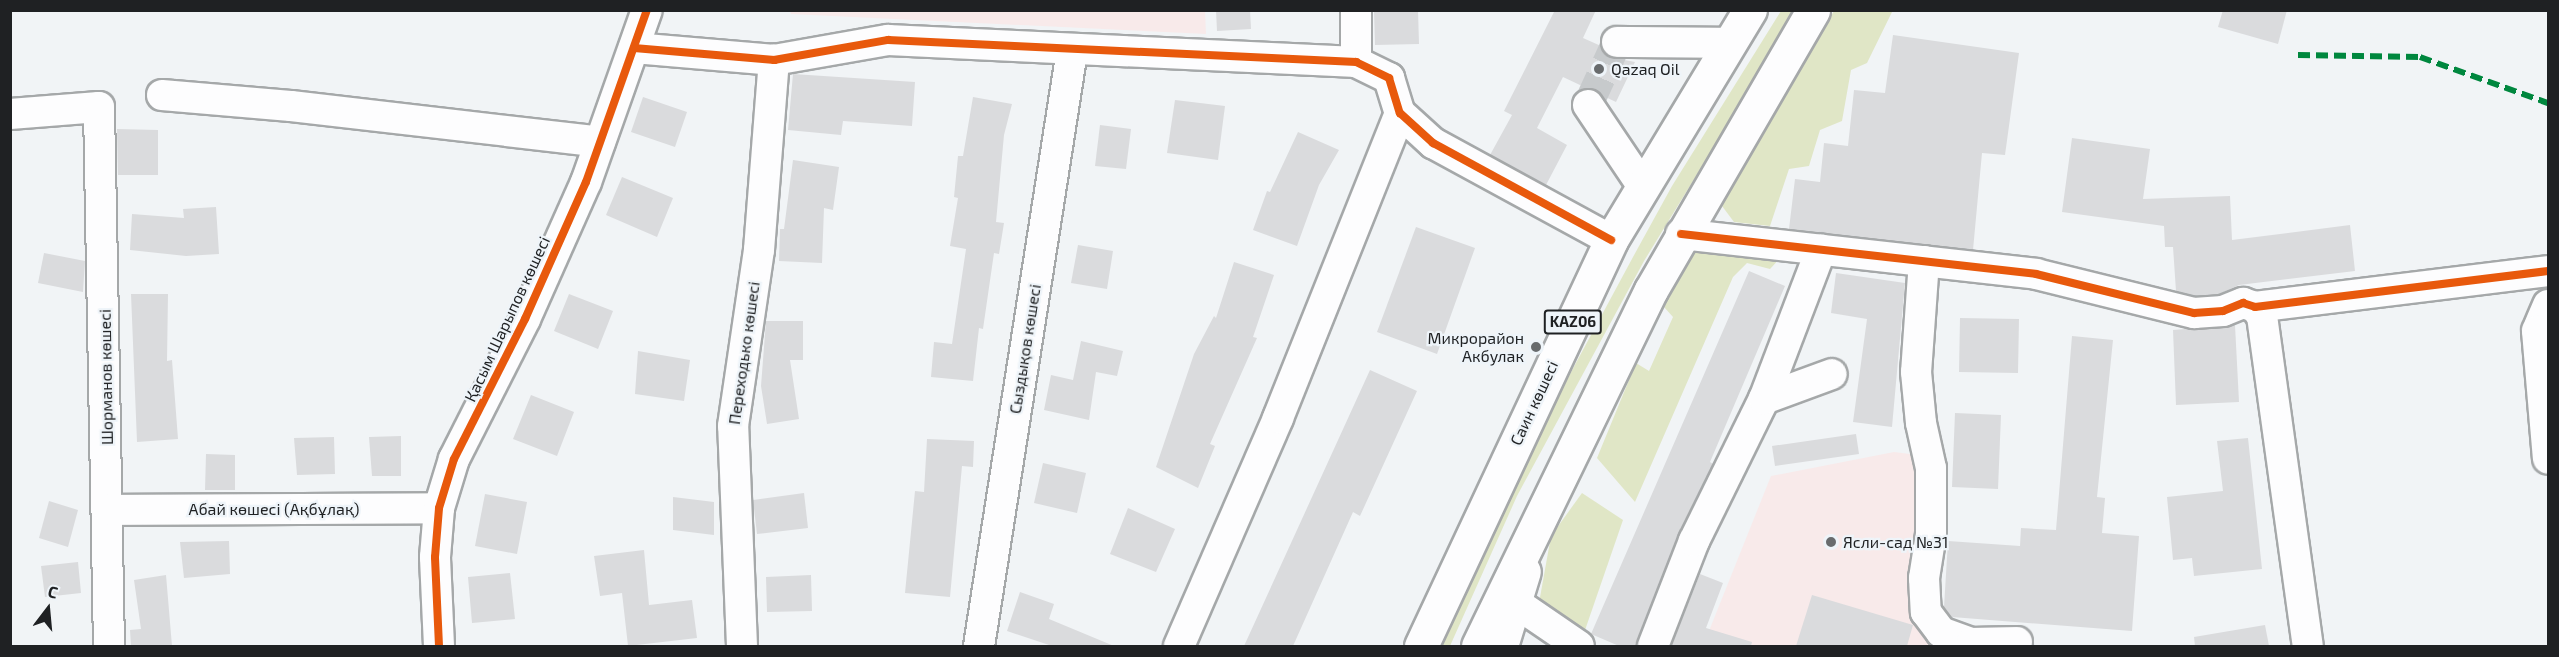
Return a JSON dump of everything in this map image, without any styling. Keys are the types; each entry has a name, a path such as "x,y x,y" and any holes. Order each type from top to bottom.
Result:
{"main road":[{"name":"Саин көшесі","path":"1421,646 1611,240 1750,10"},
{"name":"KАZ06","path":"1478,646 1681,234 1813,10"},
{"path":"1501,646 1516,603 1536,530"}],"street":[{"name":"Қасым Шарыпов көшесі","path":"439,646 435,557 439,508 454,459 525,319 600,142 646,10"},
{"path":"1356,10 1356,62"},
{"path":"634,48 774,60 888,40 1072,51 1356,62 1389,78 1400,113 1433,143 1611,240"},
{"path":"1617,42 1729,43"},
{"name":"Сыздықов көшесі","path":"979,646 1072,51"},
{"name":"Переходько көшесі","path":"742,646 733,426 759,250 774,60"},
{"path":"162,95 600,142"},
{"path":"1588,105 1643,187"},
{"name":"Шорманов көшесі","path":"10,114 99,107 109,510 109,646"},
{"path":"1179,646 1278,418 1400,113"},
{"path":"1681,234 2036,274 2194,313 2223,311 2243,303 2255,307 2548,271"},
{"path":"1653,646 1694,541 1764,399 1821,250"},
{"path":"1924,261 1916,372 1921,423 1931,468 1931,534 1924,578 1926,612 1941,632 1972,643 2017,642"},
{"path":"2548,305 2537,331 2548,459"},
{"path":"2255,307 2262,315 2308,646"},
{"path":"1764,399 1833,374"},
{"name":"Абай көшесі (Ақбұлақ)","path":"109,510 439,508"},
{"path":"1516,603 1579,646"}],"shaded area":[{"path":"790,11 1205,11 1206,34 791,14"},
{"name":"Ясли-сад №31","path":"1894,452 1910,454 1922,467 1941,646 1703,646 1771,476"}],"green space":[{"path":"1890,10 1892,12 1867,63 1851,70 1842,121 1820,130 1809,166 1789,169 1770,226 1734,222 1716,198 1834,11"},
{"path":"1781,11 1797,11 1644,261 1517,496 1450,646 1439,646 1506,493 1633,257 1672,186"},
{"path":"1703,243 1783,255 1770,269 1747,263 1733,277 1635,502 1597,458 1636,363 1649,371 1673,317 1664,307 1694,251"},
{"path":"1582,493 1623,520 1584,633 1539,603 1551,536"}],"building":[{"path":"1216,10 1250,10 1251,29 1217,31"},
{"path":"1418,10 1419,44 1375,45 1374,11"},
{"path":"1555,10 1596,10 1583,38 1601,46 1609,57 1635,62 1616,102 1563,77 1537,128 1567,145 1546,185 1490,155 1512,115 1504,111"},
{"path":"2223,10 2287,10 2278,44 2218,27"},
{"path":"1893,35 2019,53 2005,155 1982,153 1973,250 1789,229 1795,179 1820,182 1824,143 1848,146 1854,90 1885,93"},
{"path":"793,74 915,82 912,126 843,121 841,135 788,130"},
{"path":"643,97 687,112 675,147 631,132"},
{"path":"973,97 1012,104 1004,135 996,222 1004,223 999,254 994,253 983,329 979,328 973,381 931,377 934,342 952,344 966,249 950,246 958,198 954,197 958,156 963,156"},
{"path":"1175,100 1225,106 1218,160 1167,153"},
{"path":"1100,125 1131,129 1126,169 1095,166"},
{"path":"117,129 158,130 158,175 118,175"},
{"path":"1298,132 1339,150 1319,185 1297,246 1253,230 1267,191 1270,192"},
{"path":"2072,138 2150,149 2143,199 2230,196 2232,240 2350,225 2355,271 2239,285 2219,294 2196,296 2176,291 2173,247 2165,247 2164,226 2062,212"},
{"path":"793,160 839,167 833,210 824,208 822,263 779,261 780,229 784,229"},
{"path":"622,177 673,198 657,237 606,215"},
{"path":"216,207 219,254 186,256 130,250 132,214 184,218 183,209"},
{"path":"1416,227 1475,248 1437,354 1377,332"},
{"path":"1078,245 1113,251 1107,289 1071,283"},
{"path":"44,253 85,261 83,292 38,283"},
{"path":"1234,262 1274,275 1253,337 1257,338 1210,444 1215,446 1198,488 1156,467 1194,354 1214,316 1216,318"},
{"path":"1749,271 1785,286 1710,462 1713,464 1678,535 1636,646 1619,646 1591,634"},
{"path":"1836,273 1905,283 1892,427 1853,422 1867,319 1831,313"},
{"path":"131,294 168,294 167,361 172,360 178,439 137,442"},
{"path":"569,294 613,311 598,349 554,331"},
{"path":"1960,318 2019,319 2018,373 1959,372"},
{"path":"766,321 803,321 803,360 790,360 799,419 767,424 761,386"},
{"path":"2235,325 2239,402 2176,405 2173,330"},
{"path":"2072,336 2113,340 2097,497 2105,498 2102,533 2139,536 2132,631 1952,617 1944,607 1948,541 2020,546 2021,528 2056,530"},
{"path":"1081,341 1123,351 1117,376 1096,372 1089,420 1044,410 1051,375 1073,380"},
{"path":"638,351 690,360 684,401 635,394"},
{"path":"1370,370 1417,391 1360,516 1353,512 1293,646 1244,646"},
{"path":"531,395 574,412 557,456 513,439"},
{"path":"1955,413 2001,415 1998,489 1952,487"},
{"path":"1856,434 1859,454 1775,466 1772,446"},
{"path":"401,436 401,476 372,476 369,437"},
{"path":"334,437 335,474 297,475 294,438"},
{"path":"2248,438 2262,569 2194,576 2192,558 2173,560 2167,497 2223,491 2217,441"},
{"path":"927,439 974,441 973,467 962,466 950,597 905,593 915,491 924,492"},
{"path":"206,454 235,455 235,490 205,490"},
{"path":"1043,463 1086,473 1077,513 1034,503"},
{"path":"804,493 808,528 757,534 753,500"},
{"path":"485,494 527,502 517,554 475,546"},
{"path":"673,497 714,502 714,535 673,530"},
{"path":"49,501 78,510 68,547 39,538"},
{"path":"1128,508 1175,529 1156,572 1110,554"},
{"path":"229,541 230,574 184,578 180,542"},
{"path":"644,550 649,605 692,600 697,638 628,646 622,593 600,596 594,556"},
{"path":"78,562 81,593 45,597 41,566"},
{"path":"510,573 515,619 472,623 468,577"},
{"path":"1700,574 1723,583 1706,628 1752,642 1751,646 1671,646"},
{"path":"166,575 172,646 131,646 130,630 141,629 134,580"},
{"path":"811,575 812,611 767,612 766,577"},
{"path":"1020,592 1054,604 1049,619 1114,646 1052,646 1007,631"},
{"path":"1812,595 1913,625 1907,646 1796,646"},
{"path":"2265,625 2269,646 2195,646 2194,637"}],"tunnel":[{"path":"1588,105 1617,42"}],"marked path":[{"path":"2298,55 2420,57 2548,103"}],"cycle path":[{"path":"439,646 435,557 439,508 454,459 525,319 586,182 647,10"},
{"path":"634,48 774,60 888,40 1356,62 1389,78 1400,113 1433,143 1611,240"},
{"path":"1681,234 2036,274 2194,313 2223,311 2243,303 2255,307 2548,271"}],"place":[{"name":"Qazaq Oil","path":"1599,69"},
{"name":"Микрорайон Акбулак","path":"1536,347"},
{"name":"Ясли-сад №31","path":"1831,542"}]}
